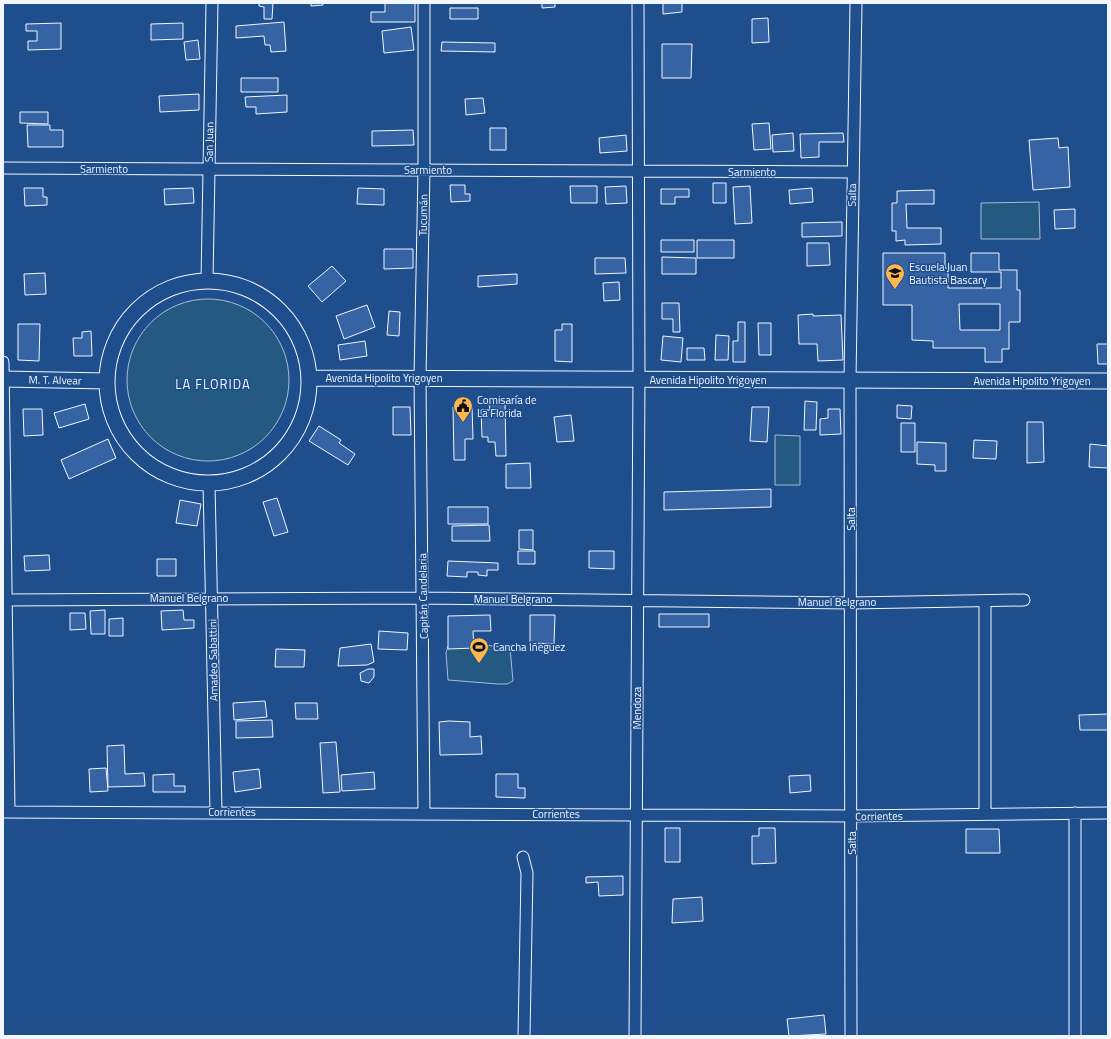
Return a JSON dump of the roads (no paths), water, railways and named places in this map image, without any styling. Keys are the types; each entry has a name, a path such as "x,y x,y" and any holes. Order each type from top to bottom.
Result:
{"street":[{"name":"San Juan","path":"207,280 212,3"},
{"name":"Tucumán","path":"420,378 424,170 424,3"},
{"name":"Mendoza","path":"635,1036 639,379 638,3"},
{"name":"Salta","path":"851,1036 852,603 850,380 856,3"},
{"name":"Sarmiento","path":"3,168 853,172"},
{"path":"207,280 232,284 256,293 277,308 294,328 304,352 309,378 306,405 297,430 281,452 260,469 236,480 209,484 183,480 164,473 136,454 120,432 115,420 110,407 107,380 110,355 118,337 136,310 157,294 181,284 207,280"},
{"path":"3,362 6,812"},
{"name":"Avenida Hipolito Yrigoyen","path":"309,378 1108,382"},
{"name":"Capitán Candelaria","path":"420,378 424,814"},
{"name":"M. T. Alvear","path":"3,379 107,380"},
{"name":"Amadeo Sabattini","path":"209,484 216,812"},
{"name":"Manuel Belgrano","path":"5,600 423,598 852,603 985,602 1024,600"},
{"path":"985,602 985,814"},
{"name":"Corrientes","path":"6,812 852,816 1108,813"},
{"path":"1075,813 1075,1036"},
{"path":"524,857 527,873 524,1036"}],"place":[{"name":"Escuela Juan Bautista Bascary","path":"895,290"},
{"name":"Comisaría de La Florida","path":"463,423"},
{"name":"Cancha Iñeguez","path":"479,664"}],"district":[{"name":"LA FLORIDA","path":"213,384"}]}
